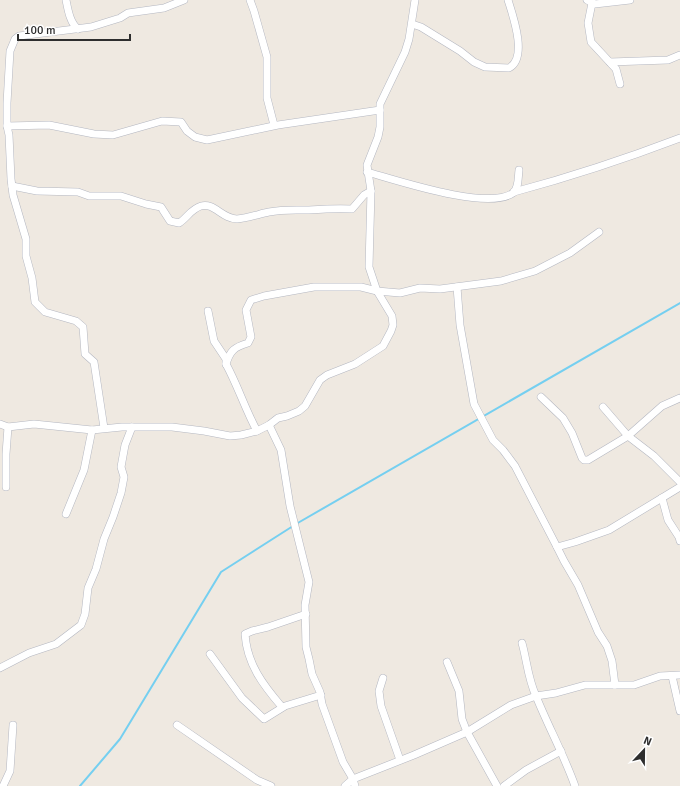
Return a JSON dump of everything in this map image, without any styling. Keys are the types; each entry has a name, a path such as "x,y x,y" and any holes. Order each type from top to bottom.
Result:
{"street":[{"path":"66,0 72,22 78,29"},
{"path":"104,428 94,362 85,354 83,327 76,321 46,312 35,302 32,278 26,256 26,239 12,186 9,135 4,122 10,51 16,39 20,36 91,27 128,14 164,8 184,0"},
{"path":"250,0 267,58 267,98 274,126"},
{"path":"0,424 8,427 34,424 92,430 104,428 172,427 230,436 241,436 257,431 269,425 278,418 299,411 305,406 320,380 327,375 354,364 383,346 391,331 392,316 377,291 369,266 371,191 367,165 378,137 380,127 380,104 405,52 412,24 415,0"},
{"path":"412,24 421,27 460,51 474,62 485,67 509,68 515,63 518,40 508,0"},
{"path":"620,84 616,69 591,42 588,23 590,1 595,4 630,0"},
{"path":"610,62 668,60 680,55"},
{"path":"4,122 49,125 94,134 113,135 162,121 181,122 187,131 196,137 208,140 274,126 380,110"},
{"path":"367,172 433,190 467,197 503,197 514,192 569,177 636,155 680,138"},
{"path":"514,192 517,186 519,170"},
{"path":"12,186 37,191 78,192 90,196 121,196 146,204 161,206 170,221 179,223 195,209 201,206 208,206 226,217 236,219 269,212 289,210 330,208 352,209 364,195 371,191"},
{"path":"226,364 230,354 238,346 248,343 251,337 246,310 251,300 264,296 314,287 361,287 377,291 400,293 407,290 420,288 440,289 500,281 535,271 570,253 600,232"},
{"path":"457,287 460,325 474,404 493,440 515,466 578,585 598,632 607,646 612,661 615,685"},
{"path":"208,311 214,341 226,360 226,364 236,382 257,431"},
{"path":"541,397 563,418 572,433 584,460 588,460 628,436 662,406 680,398"},
{"path":"603,407 628,436 654,456 680,482"},
{"path":"269,425 281,450 290,506 309,582 309,592 305,605 306,647 312,674 343,762 354,783"},
{"path":"6,487 8,427"},
{"path":"0,668 29,653 56,644 83,622 88,588 96,569 104,539 121,493 124,477 121,467 125,445 132,427"},
{"path":"66,514 84,470 92,430"},
{"path":"558,546 575,542 609,530 680,487"},
{"path":"662,498 668,520 679,536 680,541"},
{"path":"282,708 268,691 250,660 246,647 246,634 306,614"},
{"path":"522,643 528,675 575,786"},
{"path":"210,654 242,698 264,719 282,708 320,695"},
{"path":"447,662 459,692 462,719 467,732 497,786"},
{"path":"345,786 400,760 467,732 511,705 536,696 556,693 585,685 634,684 660,676 680,675"},
{"path":"672,676 680,711"},
{"path":"383,678 379,691 381,706 400,760"},
{"path":"2,786 10,770 13,725"},
{"path":"177,725 204,742 257,780 271,786"},
{"path":"504,786 526,770 561,751"}],"waterway":[{"path":"296,524 680,303"},
{"path":"80,786 120,739 221,572 293,526"}]}
